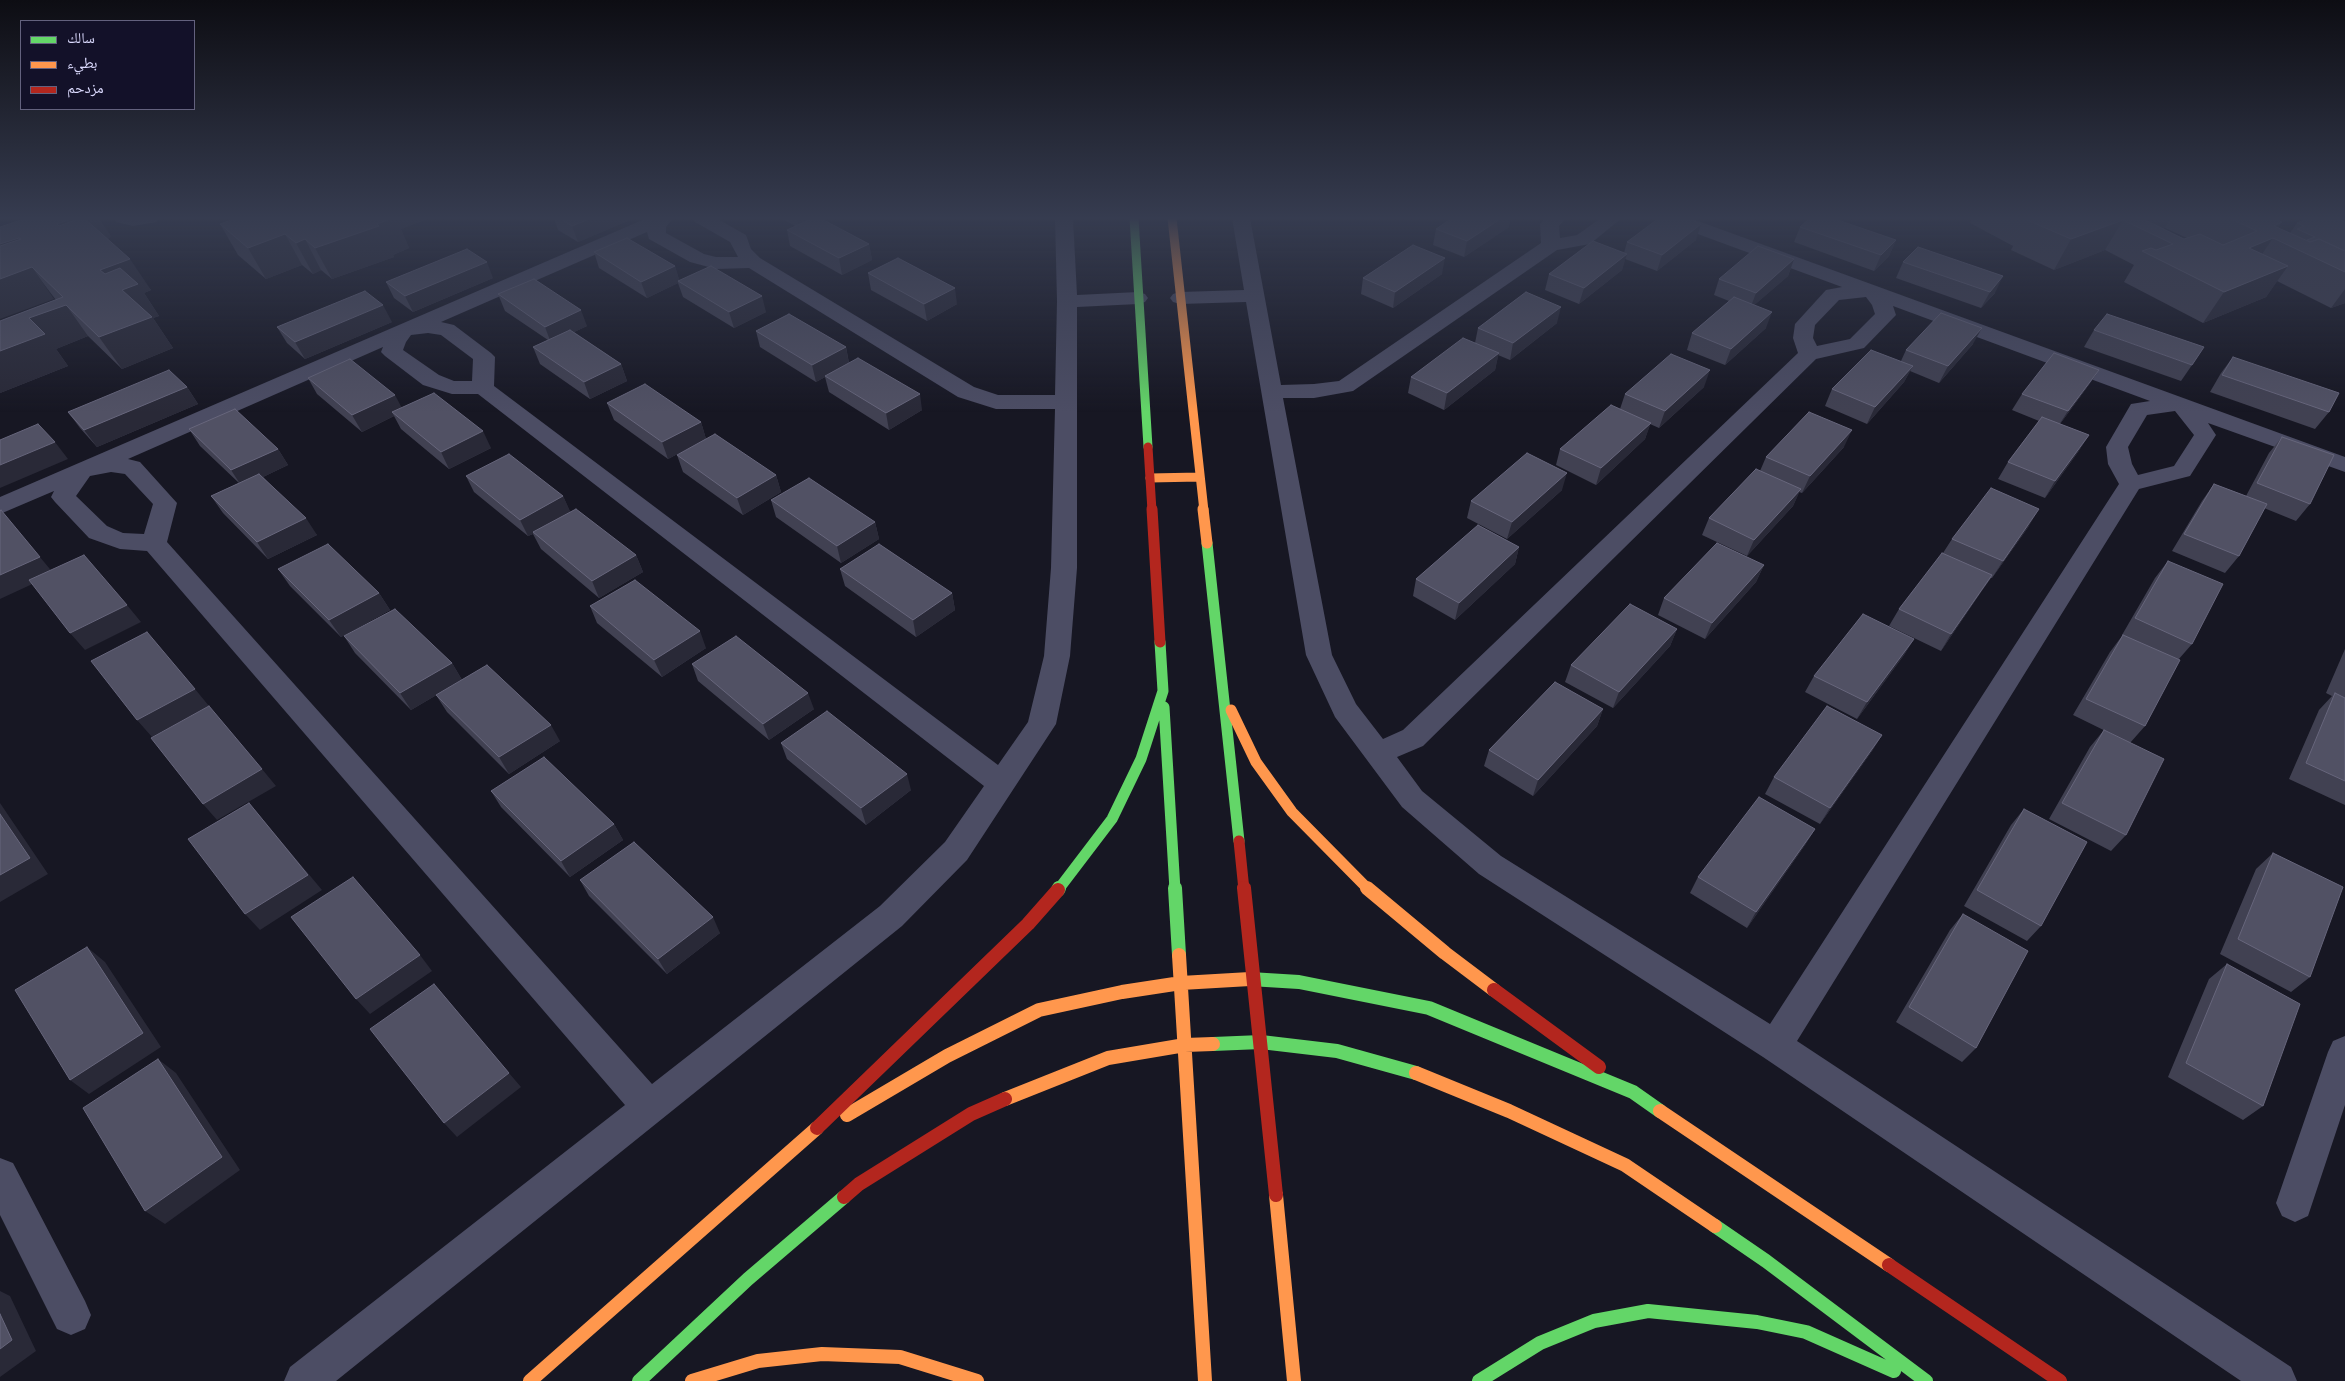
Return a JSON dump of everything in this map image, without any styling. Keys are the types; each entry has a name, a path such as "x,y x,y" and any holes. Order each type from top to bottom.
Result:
{"main road":[{"path":"1137,282 1205,1381"},
{"path":"1178,282 1261,1042 1294,1381"},
{"path":"1150,478 1199,477"},
{"path":"530,1381 808,1137 1028,924 1071,874 1112,819 1141,759 1163,691"},
{"path":"1222,691 1256,762 1292,812 1355,878 1445,953 1633,1092 2060,1381"},
{"path":"808,1137 947,1056 1039,1010 1122,992 1181,983 1254,979 1299,982 1429,1008 1633,1092"},
{"path":"639,1381 748,1279 859,1184 971,1114 1042,1083 1108,1058 1185,1045 1261,1042 1337,1051 1425,1076 1509,1111 1625,1165 1766,1261 1926,1381"},
{"path":"1479,1381 1540,1343 1594,1321 1648,1311 1757,1322 1806,1332 1918,1381"},
{"path":"692,1381 758,1361 822,1354 900,1357 977,1381"}],"street":[{"path":"0,506 515,282"},
{"path":"787,282 966,392 996,402 1065,402"},
{"path":"304,1381 890,916 956,851 1042,724 1057,656 1064,568 1066,282"},
{"path":"1253,282 1308,603 1320,655 1345,710 1376,754 1412,799 1490,865 1774,1046 2277,1381"},
{"path":"1271,392 1314,392 1344,386 1496,282"},
{"path":"1848,282 2345,465"},
{"path":"1376,754 1413,738 1809,354 1857,344 1886,315 1882,303 1871,291"},
{"path":"1809,354 1803,338 1805,324 1834,294 1871,291"},
{"path":"1180,298 1255,296"},
{"path":"1067,301 1138,298"},
{"path":"482,388 484,357 446,329 428,327 405,330 396,340 392,352 431,380 452,387 482,388 1002,784"},
{"path":"1774,1046 2131,484 2182,472 2205,435 2196,420 2180,404"},
{"path":"2131,484 2120,464 2117,447 2139,409 2180,404"},
{"path":"154,543 165,503 132,467 111,464 84,470 72,481 63,497 98,532 120,541 154,543 649,1106"},
{"path":"2295,1203 2345,1052"},
{"path":"0,1176 72,1315"}],"building":[{"path":"48,282 136,282 138,284 122,290 152,317 99,337 66,305 29,318 45,334 0,351 0,321 63,297"},
{"path":"387,282 438,282 405,296"},
{"path":"526,282 539,282 581,310 545,327 498,294"},
{"path":"680,282 739,282 762,296 729,312"},
{"path":"885,282 944,282 955,288 924,304"},
{"path":"1373,282 1409,282 1395,292"},
{"path":"1570,282 1591,282 1584,288"},
{"path":"1728,282 1768,282 1756,293"},
{"path":"1962,282 1998,282 1990,292"},
{"path":"2205,282 2248,282 2224,292"},
{"path":"365,291 383,305 295,342 277,327"},
{"path":"1526,292 1561,307 1513,343 1478,328"},
{"path":"1734,297 1772,312 1731,349 1692,333"},
{"path":"1941,313 1982,328 1948,366 1906,350"},
{"path":"789,314 846,347 812,365 756,331"},
{"path":"2107,314 2204,347 2192,365 2094,330"},
{"path":"570,330 621,364 584,382 533,347"},
{"path":"1463,338 1499,353 1447,393 1411,377"},
{"path":"1871,350 1913,366 1875,407 1832,389"},
{"path":"2054,353 2099,370 2068,411 2022,394"},
{"path":"1671,354 1710,370 1665,411 1625,394"},
{"path":"2233,357 2339,393 2329,412 2222,375"},
{"path":"858,358 920,394 886,413 825,376"},
{"path":"350,359 395,395 352,415 308,378"},
{"path":"169,370 187,387 84,430 68,412"},
{"path":"645,384 701,422 662,442 607,403"},
{"path":"434,393 483,431 441,452 392,412"},
{"path":"1611,405 1651,423 1601,468 1560,449"},
{"path":"235,409 278,449 231,470 189,429"},
{"path":"1809,412 1852,430 1810,476 1766,457"},
{"path":"2042,417 2089,435 2055,481 2008,462"},
{"path":"38,424 55,442 0,465 0,440"},
{"path":"715,434 776,475 737,498 677,455"},
{"path":"2282,437 2334,455 2310,504 2257,483"},
{"path":"1527,453 1567,473 1512,522 1471,501"},
{"path":"509,454 563,496 520,520 466,476"},
{"path":"1756,469 1801,489 1754,540 1709,518"},
{"path":"259,474 306,518 257,542 211,496"},
{"path":"809,478 875,522 837,546 771,500"},
{"path":"2214,484 2267,504 2239,556 2184,534"},
{"path":"1991,488 2039,509 2003,561 1952,539"},
{"path":"576,509 636,555 592,581 533,532"},
{"path":"0,511 40,557 0,575"},
{"path":"1478,525 1519,547 1459,603 1416,579"},
{"path":"1717,543 1764,565 1712,623 1664,598"},
{"path":"328,544 379,593 329,620 278,569"},
{"path":"879,544 952,593 913,620 840,569"},
{"path":"1942,553 1992,575 1951,634 1899,609"},
{"path":"84,555 127,605 70,633 29,580"},
{"path":"2168,561 2223,584 2192,644 2135,618"},
{"path":"635,580 700,631 654,660 590,606"},
{"path":"1630,604 1677,629 1619,692 1571,665"},
{"path":"395,609 452,663 400,693 344,636"},
{"path":"1863,614 1914,639 1867,702 1814,676"},
{"path":"147,632 195,689 137,720 91,661"},
{"path":"2123,635 2180,660 2145,726 2086,699"},
{"path":"736,636 808,693 763,724 692,664"},
{"path":"487,665 551,725 499,757 436,695"},
{"path":"1555,682 1603,709 1538,780 1489,750"},
{"path":"2335,693 2345,698 2345,781 2306,763"},
{"path":"209,706 262,769 203,804 151,738"},
{"path":"1827,706 1882,735 1830,808 1774,777"},
{"path":"827,711 907,774 861,808 781,743"},
{"path":"2104,730 2164,759 2126,835 2062,803"},
{"path":"544,757 614,824 561,861 491,791"},
{"path":"1759,797 1815,829 1756,912 1698,877"},
{"path":"249,803 308,875 245,914 188,839"},
{"path":"2024,809 2087,842 2041,926 1977,890"},
{"path":"0,814 30,858 0,875"},
{"path":"634,842 713,917 658,959 580,880"},
{"path":"2273,853 2343,887 2310,977 2238,939"},
{"path":"353,877 420,955 356,999 291,917"},
{"path":"1963,914 2028,951 1976,1048 1909,1007"},
{"path":"87,947 143,1033 70,1080 15,990"},
{"path":"2227,964 2300,1004 2263,1106 2186,1063"},
{"path":"434,984 509,1073 444,1123 370,1029"},
{"path":"158,1059 222,1157 145,1211 83,1108"},
{"path":"0,1314 12,1340 0,1349"}],"traffic: fast":[{"path":"1138,282 1148,447"},
{"path":"1207,543 1239,841"},
{"path":"1058,890 1112,819 1141,759 1163,691 1160,642"},
{"path":"1164,707 1179,955"},
{"path":"1250,979 1299,982 1429,1008 1633,1092 1660,1111"},
{"path":"1213,1044 1261,1042 1337,1051 1416,1073"},
{"path":"639,1381 748,1279 844,1197"},
{"path":"1715,1226 1766,1261 1926,1381"},
{"path":"1479,1381 1540,1343 1594,1321 1648,1311 1757,1322 1806,1332 1894,1371"}],"traffic: slow":[{"path":"1179,282 1207,543"},
{"path":"1150,478 1199,477"},
{"path":"1231,710 1256,762 1292,812 1355,878 1445,953 1494,990"},
{"path":"1179,955 1205,1381"},
{"path":"847,1115 947,1056 1039,1010 1122,992 1181,983 1250,979"},
{"path":"1005,1099 1108,1058 1185,1045 1213,1044"},
{"path":"1416,1073 1509,1111 1625,1165 1715,1226"},
{"path":"1660,1111 1889,1265"},
{"path":"530,1381 817,1128"},
{"path":"1276,1195 1294,1381"},
{"path":"692,1381 758,1361 822,1354 900,1357 977,1381"}],"traffic: jam":[{"path":"1148,447 1160,642"},
{"path":"1239,841 1276,1195"},
{"path":"817,1128 1028,924 1058,890"},
{"path":"1494,990 1599,1067"},
{"path":"844,1197 859,1184 971,1114 1005,1099"},
{"path":"1889,1265 2060,1381"}]}
